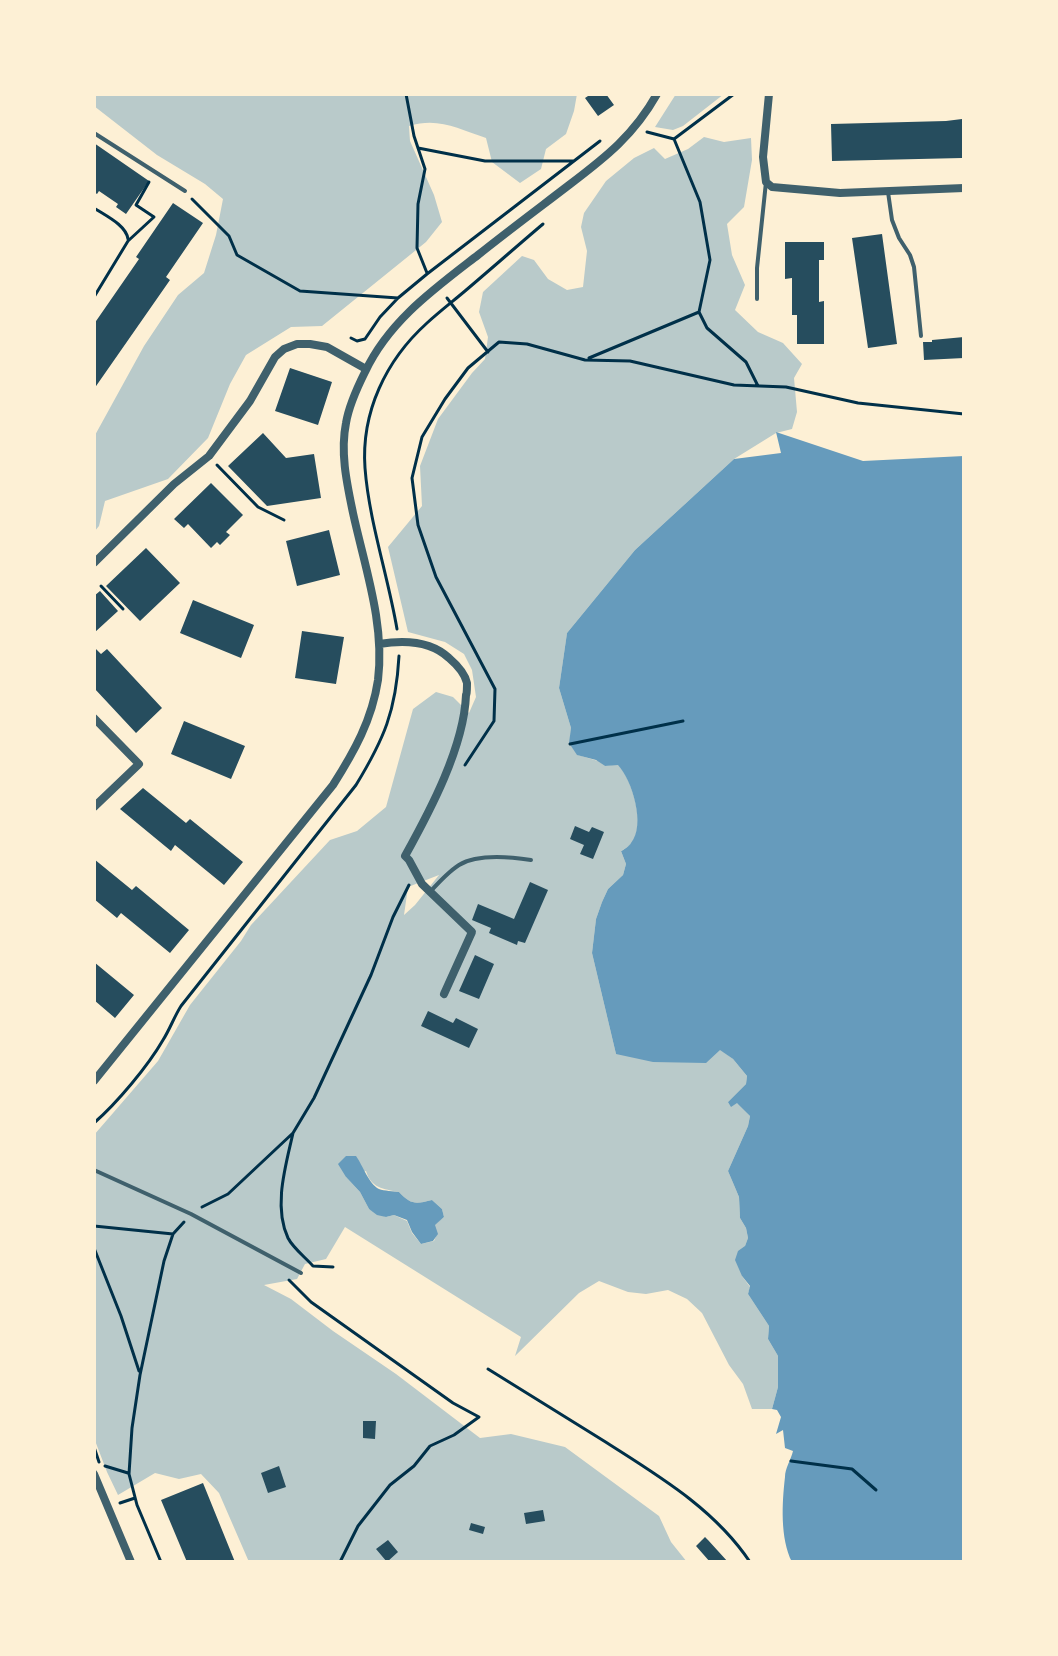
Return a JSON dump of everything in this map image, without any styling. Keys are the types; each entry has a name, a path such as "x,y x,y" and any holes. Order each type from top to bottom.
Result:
{"street":[{"path":"94,1081 333,785 368,723 378,678 379,644 374,601 349,496 344,440 346,422 366,369 386,337 410,310 607,156 635,129 657,94"},
{"path":"769,94 763,157 766,182 772,187 840,193 964,188"},
{"path":"94,563 174,484 209,456 250,401 275,357 284,349 297,344 327,347 366,369"},
{"path":"379,644 411,641 443,652 456,664 467,683 466,711 455,748 405,856 422,884 472,932 444,994"},
{"path":"94,718 139,764 94,807"},
{"path":"94,1474 131,1562"}],"lane":[{"path":"94,133 185,191"},
{"path":"757,299 766,182"},
{"path":"888,191 892,220 914,267 921,336"},
{"path":"430,892 450,871 463,863 508,857 531,860"},
{"path":"94,1170 191,1214 301,1273"}],"path":[{"path":"406,94 425,169 418,204 417,248 427,274 488,352"},
{"path":"674,139 734,94"},
{"path":"635,129 674,139"},
{"path":"351,338 357,341 365,339 398,298 608,136"},
{"path":"674,139 700,202 710,260 699,312 707,328 746,362 758,386"},
{"path":"418,148 485,161 573,161"},
{"path":"94,297 128,241 154,217 136,205 156,172"},
{"path":"185,191 229,236 237,255 300,291 398,298"},
{"path":"94,208 127,233 128,241"},
{"path":"585,360 699,312"},
{"path":"465,766 494,721 495,689 436,577 418,525 412,478 422,437 445,399 468,368 499,342 527,344 585,360 630,361 734,385 786,387 858,403 964,414"},
{"path":"209,456 258,507 284,520"},
{"path":"101,586 123,609"},
{"path":"570,744 683,721"},
{"path":"191,1214 228,1194 293,1133 314,1098 409,885"},
{"path":"293,1133 281,1193 283,1223 289,1240 313,1266 333,1267"},
{"path":"183,1223 191,1226"},
{"path":"94,1226 173,1234 164,1261 140,1375 129,1474 137,1505 161,1562"},
{"path":"94,1248 140,1375"},
{"path":"289,1280 311,1302 453,1403 479,1417 454,1435 430,1446 414,1466 390,1485 358,1526 340,1562"},
{"path":"488,1369 673,1484 713,1519 750,1562"},
{"path":"94,1447 101,1465 129,1474"},
{"path":"791,1461 852,1469 876,1490"}],"shaded area":[{"path":"94,94 577,94 566,134 546,149 541,169 520,183 492,162 486,138 439,123 409,126 410,141 434,195 442,222 426,242 322,326 291,327 246,355 230,384 208,438 168,479 105,501 99,526 94,532 94,437 144,346 178,295 204,273 223,199 205,184 157,155 94,106"},
{"path":"676,94 724,94 683,126 673,130 655,127"},
{"path":"704,137 724,142 751,138 752,160 744,207 727,224 732,255 745,285 735,310 758,332 783,343 802,364 794,378 797,412 792,429 776,433 734,459 635,550 567,633 559,688 571,728 570,744 578,755 605,766 618,764 636,802 636,835 631,844 621,851 626,864 623,875 608,889 602,902 596,919 592,953 616,1054 720,1049 747,1076 746,1084 728,1102 737,1102 750,1116 728,1171 739,1197 740,1218 748,1238 742,1276 750,1287 748,1294 769,1326 768,1339 778,1356 778,1387 772,1409 752,1409 743,1384 729,1365 702,1313 687,1299 668,1290 646,1294 628,1292 599,1281 579,1293 515,1356 521,1337 345,1227 326,1259 305,1264 297,1279 264,1285 291,1299 480,1438 511,1434 565,1447 659,1516 671,1542 687,1562 249,1562 219,1493 201,1474 179,1479 155,1473 118,1495 94,1438 94,1135 158,1061 190,1005 251,925 330,840 357,831 386,807 413,709 436,692 453,697 469,713 476,697 472,670 464,654 445,642 408,632 388,547 422,506 420,466 438,419 485,359 488,337 479,312 483,292 522,256 534,260 548,279 567,290 583,287 587,251 581,227 584,213 606,181 634,158 654,148 665,159 688,149","holes":["439,875 415,905 404,915 408,887","366,1171 378,1187 399,1192 414,1202 432,1200 442,1209 444,1217 434,1225 437,1234 434,1241 421,1244 407,1221 394,1215 386,1217 369,1209 360,1192 346,1177"]}],"water":[{"path":"776,432 863,461 964,456 964,1562 792,1562 785,1542 783,1509 785,1474 793,1451 785,1448 783,1430 776,1434 781,1417 777,1410 772,1409 778,1387 778,1356 768,1339 769,1326 748,1294 750,1286 735,1260 748,1238 740,1218 739,1197 728,1171 750,1116 737,1103 731,1107 728,1102 746,1084 747,1076 733,1059 720,1050 706,1063 653,1062 616,1054 592,953 596,919 608,889 623,875 626,864 621,851 635,835 637,814 628,781 618,765 605,766 577,755 569,743 571,728 559,688 567,633 635,550 734,459 781,453"},
{"path":"346,1156 356,1156 375,1187 399,1192 414,1202 432,1200 442,1209 444,1217 435,1225 438,1234 433,1241 421,1244 407,1220 394,1215 377,1215 369,1209 338,1164"}],"building":[{"path":"591,94 606,94 614,105 598,116 585,98"},
{"path":"962,119 962,158 832,161 831,124"},
{"path":"94,143 149,181 126,214 116,207 118,204 99,191 97,194 94,192"},
{"path":"173,203 203,223 166,277 170,280 94,389 94,324"},
{"path":"882,234 897,344 868,348 852,238"},
{"path":"785,242 824,242 824,260 819,260 819,302 824,301 824,344 797,344 797,315 792,315 792,278 785,279"},
{"path":"964,337 964,358 924,360 923,342"},
{"path":"290,368 332,382 318,425 275,411"},
{"path":"263,433 286,458 314,454 321,498 267,506 228,466"},
{"path":"211,483 243,515 226,532 230,535 220,545 217,542 211,548 188,524 184,528 174,519"},
{"path":"329,530 340,575 297,586 286,541"},
{"path":"146,548 180,583 140,621 106,586"},
{"path":"100,591 118,611 94,633 94,596"},
{"path":"193,600 254,625 241,658 180,633"},
{"path":"302,631 344,637 336,684 295,678"},
{"path":"94,647 101,654 107,649 162,708 136,733 94,688"},
{"path":"184,721 245,746 231,779 171,754"},
{"path":"143,788 186,823 190,819 243,862 224,885 175,845 171,851 120,809"},
{"path":"575,826 589,832 592,827 604,832 593,859 580,854 584,845 570,839"},
{"path":"94,859 132,890 136,886 189,930 170,953 121,913 117,918 94,899"},
{"path":"530,882 548,890 525,943 518,941 517,945 489,933 491,928 472,920 478,904 514,919"},
{"path":"475,955 494,964 479,999 459,991"},
{"path":"94,962 134,995 115,1018 94,1000"},
{"path":"428,1011 453,1023 456,1018 478,1029 469,1048 421,1026"},
{"path":"363,1421 376,1421 375,1439 363,1438"},
{"path":"279,1466 286,1487 268,1493 261,1473"},
{"path":"203,1483 235,1562 187,1562 161,1500"},
{"path":"543,1510 545,1521 526,1524 524,1513"},
{"path":"471,1523 485,1527 483,1534 469,1530"},
{"path":"705,1537 728,1562 710,1562 696,1546"},
{"path":"388,1540 398,1552 387,1562 376,1549"}]}
